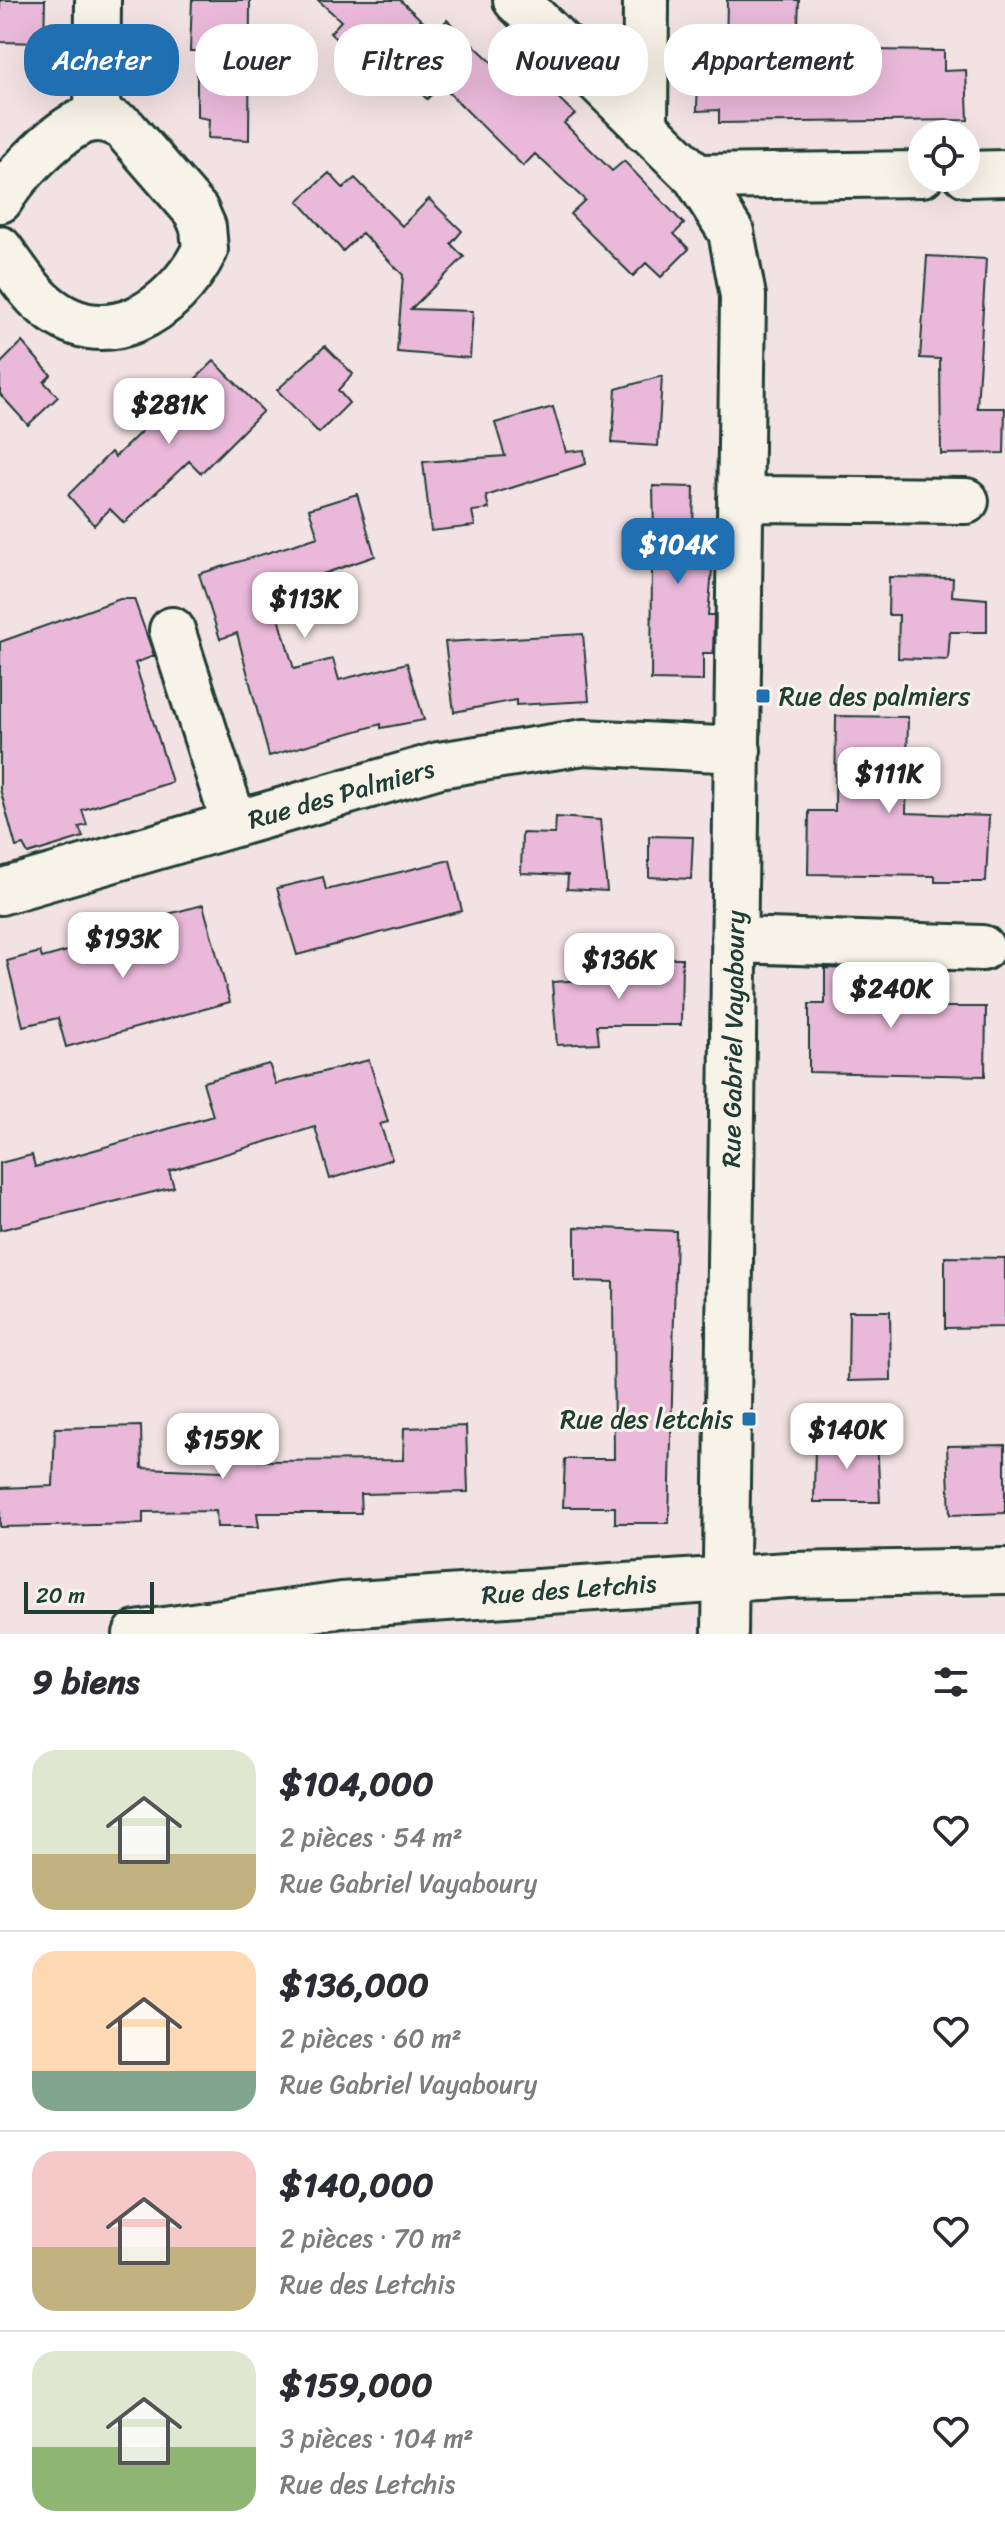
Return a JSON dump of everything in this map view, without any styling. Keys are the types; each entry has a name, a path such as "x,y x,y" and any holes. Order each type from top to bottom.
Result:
{"street":[{"path":"97,118 98,0"},
{"name":"Rue Gabriel Vayaboury","path":"516,0 696,177 731,232 743,296 725,1634"},
{"path":"645,129 646,0"},
{"path":"0,200 9,184 69,127 97,118 124,128 196,211 203,227 205,250 197,266 178,289 144,319 111,327 79,322 41,302 0,249"},
{"path":"980,174 1005,173"},
{"path":"696,177 908,174"},
{"path":"740,499 966,501"},
{"path":"172,630 234,823"},
{"name":"Rue des Palmiers","path":"0,892 439,765 584,742 738,750"},
{"path":"734,940 982,948"},
{"name":"Rue des Letchis","path":"136,1634 342,1605 725,1579 1005,1571"}],"building":[{"path":"0,0 45,0 44,24 24,24 24,43 0,42"},
{"path":"192,0 250,0 250,24 195,24 195,51 190,51"},
{"path":"318,0 400,0 425,24 338,24 341,21"},
{"path":"727,0 799,0 798,24 727,24"},
{"path":"472,44 488,59 488,96 556,96 575,114 564,123 612,171 624,161 684,224 674,234 689,249 661,277 646,263 633,276 570,214 585,200 535,154 523,166 452,96 472,96"},
{"path":"882,50 944,51 944,71 966,70 968,120 719,123 719,110 697,111 697,96 882,96"},
{"path":"197,96 249,96 249,140 208,138 209,119 197,117"},
{"path":"329,173 343,188 355,178 402,226 429,199 462,231 451,244 464,257 411,309 473,311 470,358 397,352 403,275 362,233 343,251 298,201"},
{"path":"927,256 986,259 977,408 1005,408 1004,453 941,454 940,359 920,358"},
{"path":"22,342 51,375 44,382 58,397 28,425 0,394 0,364"},
{"path":"325,346 353,374 338,390 349,403 319,433 277,390"},
{"path":"214,361 263,411 201,473 189,461 124,523 110,509 94,525 68,495 111,452 115,457"},
{"path":"662,376 658,446 612,443 616,389"},
{"path":"553,407 566,452 584,450 586,464 486,496 489,509 472,511 475,526 431,531 423,462 505,456 495,423"},
{"path":"653,486 694,487 693,534 715,535 708,615 714,615 713,653 703,653 703,681 651,680 652,567 634,568 634,535 654,535"},
{"path":"357,494 375,556 271,592 294,669 333,659 339,680 407,663 424,720 381,728 381,724 269,756 237,633 220,639 199,574 318,537 309,509"},
{"path":"889,577 953,578 952,596 987,599 987,632 950,632 948,660 898,658 899,615 888,615"},
{"path":"120,599 134,599 154,656 135,663 172,782 82,810 87,825 79,827 83,837 28,854 23,845 16,847 0,789 0,642"},
{"path":"583,634 589,701 516,705 516,700 454,712 445,642"},
{"path":"836,716 908,717 906,813 989,816 986,882 935,882 935,876 808,874 809,811 835,811"},
{"path":"556,817 600,820 607,891 567,889 568,875 521,873 522,833 555,834"},
{"path":"649,836 693,837 691,879 649,877"},
{"path":"450,860 462,911 297,955 277,888 323,877 326,890"},
{"path":"203,905 230,1002 66,1047 58,1018 23,1026 7,961 40,952 42,958 158,926 156,917"},
{"path":"640,958 682,958 681,1025 597,1025 599,1043 557,1045 552,982 639,977"},
{"path":"825,968 906,971 907,1007 986,1007 985,1076 809,1072 809,1004 825,1004"},
{"path":"369,1060 388,1122 380,1124 392,1159 330,1179 315,1127 169,1171 174,1187 0,1230 0,1163 32,1155 35,1167 213,1116 203,1082 269,1064 276,1084"},
{"path":"575,1227 676,1231 669,1523 615,1523 615,1507 563,1507 565,1459 614,1459 613,1282 575,1281"},
{"path":"945,1257 1005,1258 1005,1327 945,1328"},
{"path":"849,1311 890,1311 891,1380 848,1381"},
{"path":"141,1426 142,1468 223,1471 224,1455 258,1455 258,1461 403,1460 404,1428 466,1426 468,1492 360,1494 361,1513 257,1513 259,1527 217,1527 216,1511 143,1512 143,1524 0,1527 0,1488 53,1486 55,1428"},
{"path":"877,1438 880,1502 814,1502 815,1440"},
{"path":"1005,1445 1005,1513 950,1515 947,1446"}],"place":[{"name":"Rue des palmiers","path":"763,696"},
{"name":"Rue des letchis","path":"749,1419"}]}
